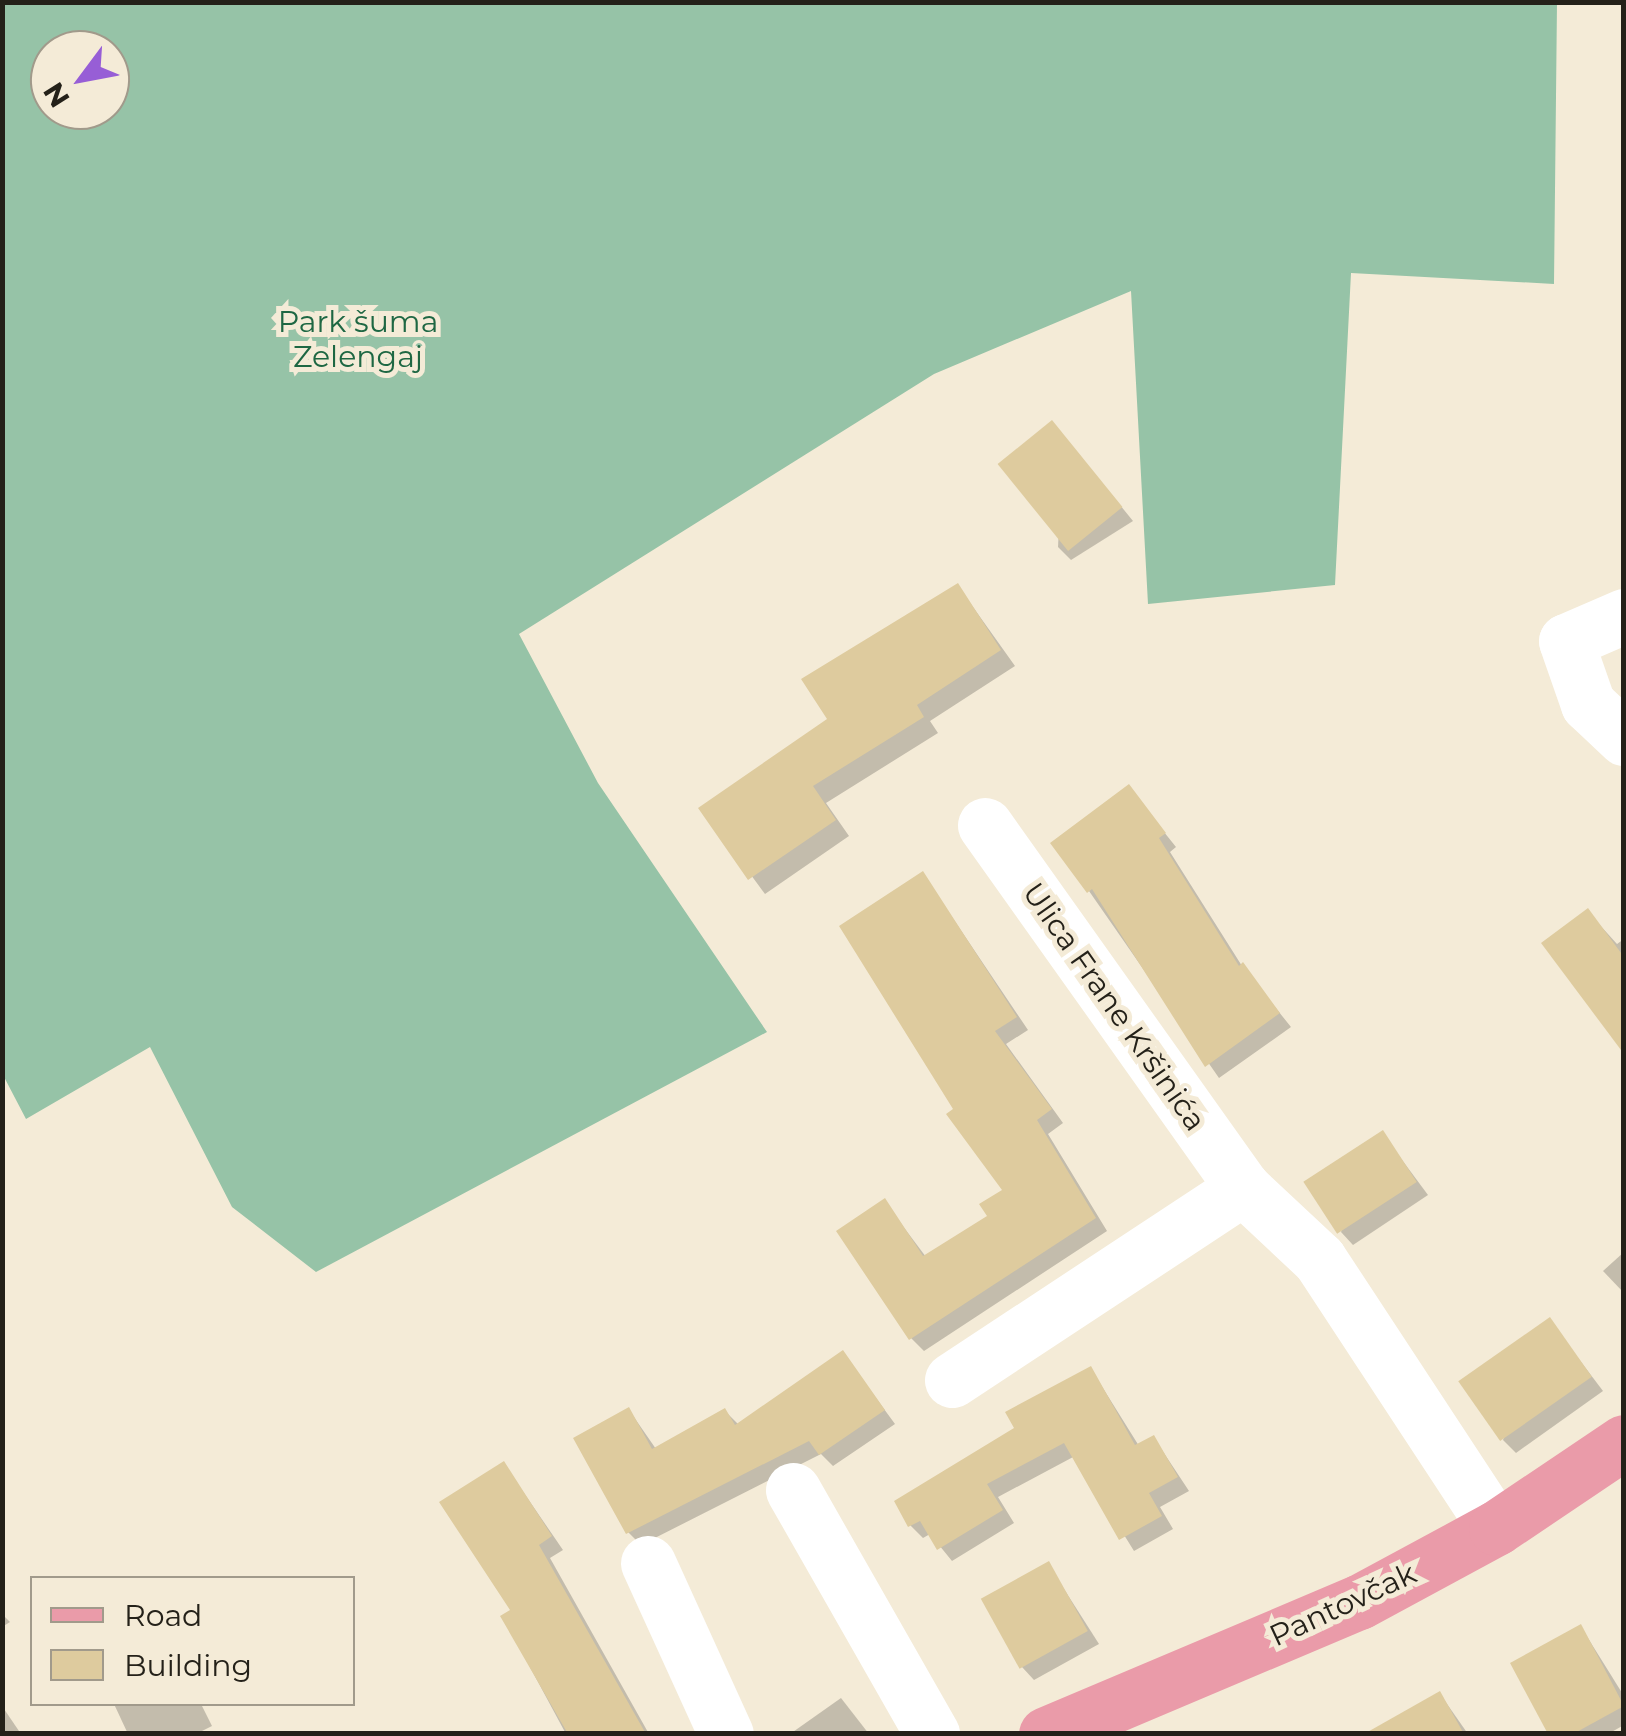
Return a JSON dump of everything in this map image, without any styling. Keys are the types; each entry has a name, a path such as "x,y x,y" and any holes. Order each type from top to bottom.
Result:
{"main road":[{"name":"Pantovčak","path":"1046,1734 1359,1602 1496,1528 1624,1442"}],"street":[{"path":"1624,616 1566,640 1588,704 1624,738"},
{"name":"Ulica Frane Kršinića","path":"985,825 1244,1188 1319,1259 1496,1528"},
{"path":"952,1380 1244,1188"},
{"path":"793,1490 932,1734"},
{"path":"648,1563 726,1734"}],"green space":[{"name":"Park šuma Zelengaj","path":"2,3 1557,3 1554,284 1351,273 1335,585 1148,604 1131,291 934,374 519,634 598,783 767,1032 316,1272 232,1207 150,1047 26,1119 3,1075"}],"building":[{"path":"1052,420 1122,507 1068,551 998,464"},
{"path":"958,583 1001,650 917,705 924,717 813,786 836,820 748,880 698,808 827,719 801,679"},
{"path":"1129,784 1166,833 1159,838 1239,966 1243,962 1280,1013 1205,1067 1092,889 1087,893 1050,843"},
{"path":"923,871 1017,1017 995,1031 1052,1109 1037,1120 1096,1218 909,1340 836,1231 885,1198 923,1256 987,1216 979,1204 1002,1190 946,1114 953,1109 839,926"},
{"path":"1588,908 1624,957 1624,1054 1541,943"},
{"path":"1383,1130 1417,1182 1337,1234 1303,1182"},
{"path":"1550,1317 1592,1377 1500,1441 1458,1381"},
{"path":"843,1350 885,1410 819,1455 809,1441 626,1534 573,1438 629,1407 652,1449 725,1408 735,1425"},
{"path":"1091,1366 1135,1445 1154,1435 1178,1477 1149,1493 1162,1516 1119,1540 1064,1443 987,1484 1003,1510 937,1550 920,1521 908,1527 894,1501 1014,1428 1005,1412"},
{"path":"504,1461 552,1536 539,1545 646,1734 568,1734 500,1616 510,1610 439,1502"},
{"path":"1049,1561 1088,1631 1020,1669 981,1599"},
{"path":"1581,1624 1624,1706 1573,1734 1548,1734 1510,1663"},
{"path":"1440,1691 1464,1734 1364,1734"}]}
